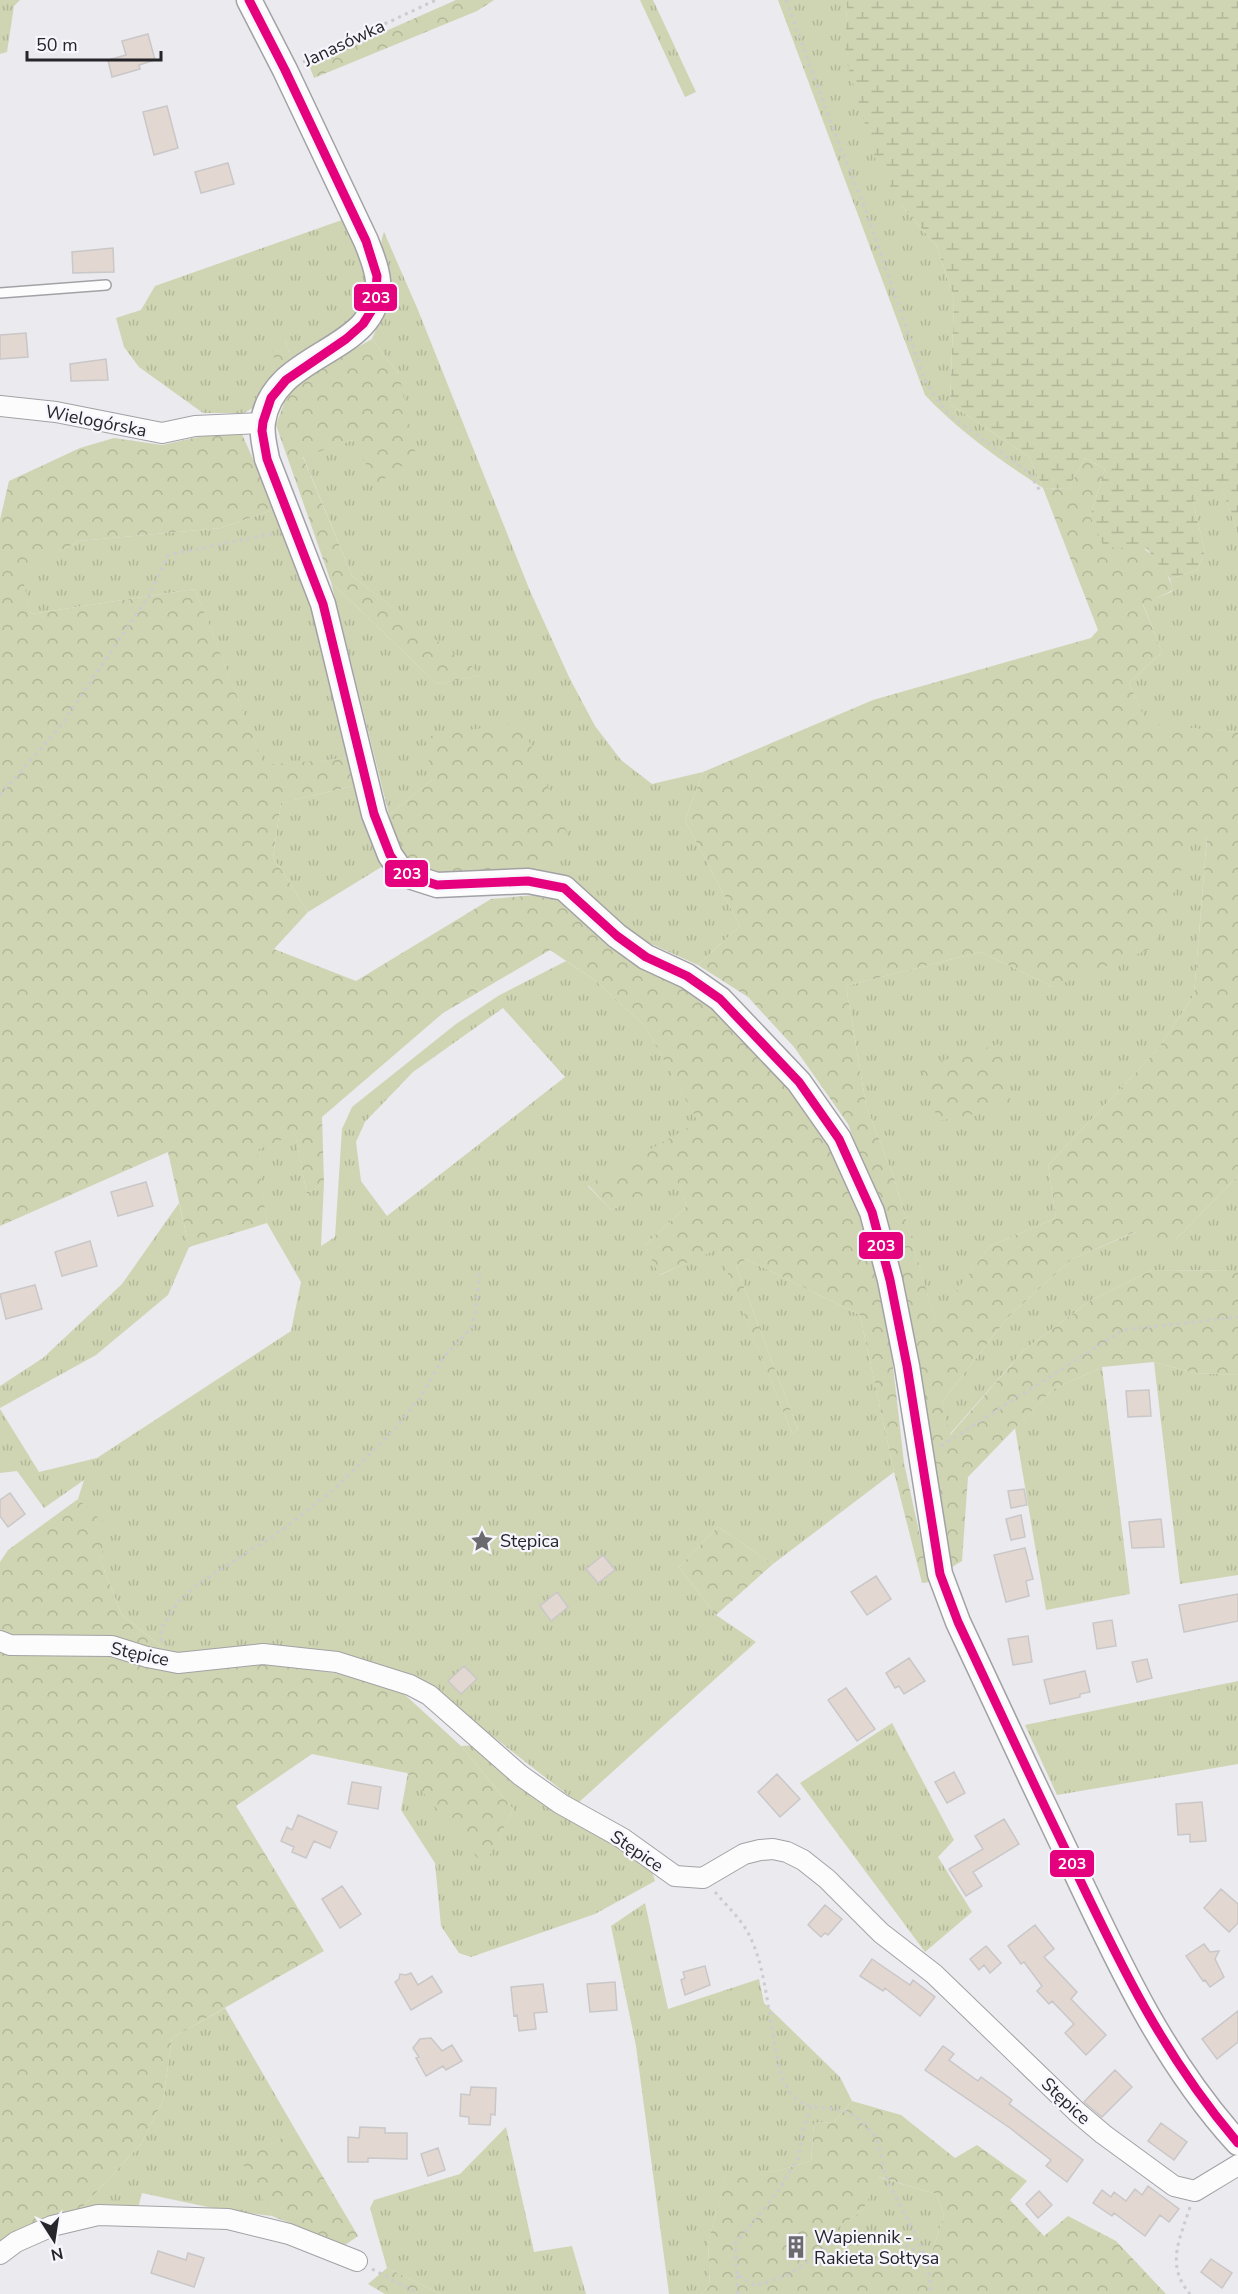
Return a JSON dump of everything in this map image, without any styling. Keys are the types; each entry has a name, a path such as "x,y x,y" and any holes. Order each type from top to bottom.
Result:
{"street":[{"path":"249,0 285,70 366,241 378,282 376,301 371,316 357,331 307,362 284,380 269,400 262,423 267,459 323,604 374,814 390,855 399,868 412,877 437,885 528,881 564,888 617,936 646,957 687,976 720,999 799,1082 839,1139 872,1212 890,1280 940,1574 958,1622 1119,1965 1164,2046 1214,2117 1238,2143"},
{"name":"Wielogórska","path":"0,406 56,412 162,433 195,426 262,423"},
{"name":"Stępice","path":"0,1641 10,1645 112,1646 147,1657 178,1663 263,1653 337,1662 410,1685 429,1695 520,1775 561,1804 622,1838 675,1876 703,1878 744,1854 773,1849 787,1852 802,1860 826,1879 881,1933 934,1974 1085,2120 1174,2186 1195,2191"},
{"path":"1195,2191 1238,2165"},
{"path":"0,2254 16,2242 52,2226 98,2215 228,2219 289,2234 357,2260"}],"lane":[{"path":"0,293 106,285"}],"path":[{"name":"Janasówka","path":"285,70 436,0"},
{"path":"786,0 862,200 923,376 934,397 949,415 1029,473 1040,491"},
{"path":"0,795 59,728 149,596 168,555 295,530"},
{"path":"178,1663 160,1637 168,1615 178,1602 197,1585 282,1530 333,1490 392,1432 419,1399 444,1358 472,1327 480,1271"},
{"path":"922,1458 1123,1330 1238,1317"},
{"path":"703,1878 747,1931 760,1966 782,2074 793,2097 799,2103 843,2110 857,2117 876,2138 885,2174 923,2254 929,2273 930,2294"},
{"path":"738,2294 735,2244 777,2193 799,2157 802,2133 811,2106"},
{"path":"1190,2294 1178,2273 1175,2258 1195,2191"},
{"path":"737,2274 755,2286 788,2275 815,2257 844,2232 895,2241 923,2254"},
{"path":"357,2260 419,2294"}],"green space":[{"path":"0,0 20,0 14,6 7,52 0,54"},
{"path":"456,0 494,0 477,11 314,78 309,65"},
{"path":"640,0 653,0 696,92 685,97"},
{"path":"778,0 847,0 846,56 902,206 936,245 954,298 950,404 1029,457 1043,488 981,445 925,395"},
{"path":"847,0 1238,0 1238,534 1222,489 1193,502 1205,551 1197,570 1170,579 1147,549 1104,547 1090,516 1105,469 1085,458 1068,489 1043,488 1029,457 950,404 954,298 936,245 902,206 877,164 845,56"},
{"path":"342,220 366,269 367,285 363,306 351,325 291,360 285,339 277,373 265,387 256,406 244,413 203,413 139,367 124,347 116,318 141,310 155,286"},
{"path":"384,232 418,310 530,591 569,677 595,726 621,760 652,784 703,772 685,820 740,926 698,965 631,935 535,870 573,846 432,780 389,815 331,582 437,684 481,675 352,576 303,456 353,440 399,374 372,339 390,288 389,266 382,243"},
{"path":"285,339 291,360 277,373 271,344"},
{"path":"372,339 399,374 416,456 377,484 353,440 303,457 352,576 482,675 437,684 331,582 276,425 289,389 308,375"},
{"path":"212,434 242,434 275,509 221,528 79,541 21,572 31,614 195,589 264,765 350,758 357,785 281,803 273,857 308,912 274,949 356,981 491,899 534,895 565,902 621,955 678,983 729,1012 829,1136 859,1209 884,1287 904,1463 930,1582 922,1583 894,1472 860,1315 746,1259 736,1266 798,1430 792,1433 718,1249 659,1275 645,1245 687,1206 677,1181 611,1210 588,1185 698,1122 645,1026 596,981 550,950 443,1013 322,1117 324,1182 307,1195 295,1134 257,1150 267,1223 189,1247 168,1152 0,1226 0,520 9,481 80,448 114,438 162,445"},
{"path":"1085,458 1105,469 1090,516 1128,537 1151,554 1168,576 1173,590 1143,605 1162,652 1129,683 1147,724 1238,732 1238,1176 1175,1240 1148,1245 1135,1232 1072,1259 1008,1317 942,1402 950,1435 1024,1350 1090,1301 1152,1270 1238,1271 1238,1375 1194,1373 1154,1362 1102,1367 1052,1390 968,1477 962,1561 952,1567 936,1508 880,1208 848,1124 794,1047 748,997 698,965 740,926 685,820 703,772 873,700 1091,638 1098,630 1043,488 1068,489","holes":["1195,830 1207,837 1194,995 1157,1050 1048,1165 1056,1218 990,1246 935,1320 895,1181 866,1105 846,986 981,952 1053,987 1155,947"]},
{"path":"1222,488 1238,534 1238,732 1147,725 1129,683 1162,652 1143,604 1173,591 1170,579 1197,570 1205,551 1193,502"},
{"path":"275,509 312,609 350,758 264,766 195,589 31,614 20,572 79,541 221,528"},
{"path":"521,722 573,847 535,870 455,875 429,872 412,863 398,845 389,815 432,780 425,737"},
{"path":"357,785 369,834 383,866 308,912 273,857 281,803"},
{"path":"1194,829 1207,836 1194,995 1157,1050 1048,1165 1056,1218 990,1246 935,1321 895,1181 866,1105 846,986 981,952 1053,987"},
{"path":"566,961 596,981 645,1026 699,1123 588,1186 611,1210 677,1180 687,1206 645,1245 660,1275 718,1248 792,1433 798,1430 736,1266 746,1259 860,1315 894,1472 773,1564 718,1527 679,1567 716,1615 756,1642 578,1803 435,1691 331,1655 177,1659 122,1615 101,1562 103,1523 78,1499 84,1480 44,1508 17,1471 0,1473 0,1409 39,1472 97,1458 291,1331 301,1282 267,1223 256,1150 295,1133 307,1195 324,1182 321,1246 335,1237 342,1129 352,1107 456,1024 498,996","holes":["503,1008 565,1077 387,1216 361,1181 356,1142 365,1122 413,1072"]},
{"path":"999,1044 1012,1107 938,1121 921,1067"},
{"path":"1238,1176 1238,1271 1152,1270 1090,1301 1024,1350 949,1435 942,1402 1008,1317 1072,1259 1136,1232 1175,1240"},
{"path":"179,1203 189,1247 168,1295 96,1355 0,1408 0,1386 43,1358 122,1284"},
{"path":"1154,1362 1194,1373 1238,1375 1238,1575 1180,1584"},
{"path":"1102,1367 1130,1594 1046,1610 1015,1428 1052,1390"},
{"path":"78,1499 104,1523 101,1562 122,1615 192,1671 266,1661 346,1675 404,1694 461,1746 513,1809 484,1866 407,1773 312,1754 236,1806 324,1951 172,2038 163,2100 141,2144 76,2214 0,2242 0,1562 8,1550"},
{"path":"718,1527 773,1564 716,1615 679,1567"},
{"path":"1238,1681 1238,1764 1057,1795 1025,1725"},
{"path":"892,1723 954,1840 938,1857 972,1912 925,1952 800,1783"},
{"path":"479,1745 651,1868 655,1881 595,1914 471,1957 459,1953 441,1926 435,1863 401,1810 408,1773 484,1865 513,1809 461,1746"},
{"path":"645,1903 668,2009 759,1979 764,2003 840,2077 852,2101 834,2122 814,2123 811,2161 777,2171 727,2174 708,2243 710,2286 701,2294 669,2294 636,2046 611,1926"},
{"path":"225,2008 296,2131 241,2159 272,2216 222,2210 142,2193 138,2208 76,2214 141,2144 163,2100 172,2038"},
{"path":"852,2101 901,2115 955,2158 977,2145 1027,2181 1010,2200 1044,2236 1068,2216 1116,2241 1166,2294 701,2294 710,2286 708,2243 727,2173 777,2171 811,2161 814,2123 834,2122","holes":["879,2177 936,2194 944,2215 933,2249 914,2266 842,2258 836,2229 863,2210"]},
{"path":"506,2127 534,2252 572,2246 586,2294 441,2294 387,2268 370,2208 374,2200 460,2174"},
{"path":"296,2131 358,2236 345,2245 272,2216 240,2159"},
{"path":"878,2177 936,2194 944,2215 933,2249 914,2266 842,2258 835,2229 863,2210"},
{"path":"387,2268 441,2294 385,2294 368,2284"}],"building":[{"path":"148,34 155,60 139,65 140,69 112,77 108,60 126,55 122,41"},
{"path":"167,106 178,148 154,155 143,112"},
{"path":"228,163 234,184 201,193 195,172"},
{"path":"113,248 114,272 73,273 72,252"},
{"path":"26,333 28,357 0,359 0,335"},
{"path":"106,359 108,380 71,381 70,364"},
{"path":"146,1182 153,1206 118,1216 111,1192"},
{"path":"90,1241 97,1266 62,1276 55,1252"},
{"path":"35,1285 42,1309 6,1319 0,1294"},
{"path":"1149,1390 1151,1416 1128,1417 1126,1391"},
{"path":"1024,1489 1027,1505 1011,1508 1008,1491"},
{"path":"10,1493 25,1514 8,1527 0,1516 0,1500"},
{"path":"1021,1515 1025,1537 1011,1540 1006,1519"},
{"path":"1161,1519 1164,1547 1132,1548 1129,1522"},
{"path":"1025,1548 1033,1579 1026,1581 1029,1596 1006,1602 994,1555"},
{"path":"603,1555 615,1570 598,1583 586,1569"},
{"path":"876,1576 891,1599 867,1615 851,1592"},
{"path":"557,1592 568,1607 551,1621 540,1606"},
{"path":"1238,1594 1238,1621 1184,1632 1179,1605"},
{"path":"1112,1620 1116,1646 1097,1649 1093,1623"},
{"path":"1028,1636 1032,1662 1013,1665 1008,1639"},
{"path":"909,1658 925,1681 904,1694 899,1686 895,1688 886,1673"},
{"path":"1147,1659 1152,1678 1137,1682 1132,1662"},
{"path":"464,1666 477,1679 461,1694 448,1681"},
{"path":"1085,1671 1090,1692 1080,1694 1080,1697 1050,1704 1044,1680"},
{"path":"846,1688 875,1729 857,1741 828,1700"},
{"path":"954,1772 965,1793 947,1803 935,1782"},
{"path":"777,1774 800,1799 780,1817 758,1792"},
{"path":"352,1782 381,1787 378,1809 348,1804"},
{"path":"1202,1802 1206,1841 1190,1842 1190,1834 1178,1835 1176,1804"},
{"path":"298,1815 337,1832 330,1848 314,1841 306,1858 292,1852 294,1847 281,1841 287,1827 292,1830"},
{"path":"1004,1819 1019,1844 973,1872 982,1886 966,1896 949,1869 983,1849 975,1836"},
{"path":"342,1886 361,1914 340,1928 322,1899"},
{"path":"1221,1889 1238,1904 1238,1923 1229,1932 1204,1908"},
{"path":"825,1905 842,1919 828,1935 825,1933 821,1937 808,1925"},
{"path":"1035,1925 1054,1949 1044,1957 1077,1992 1071,1999 1106,2035 1086,2055 1065,2033 1074,2024 1052,2001 1049,2004 1037,1991 1042,1986 1024,1962 1021,1964 1008,1946"},
{"path":"1204,1944 1210,1952 1219,1951 1215,1959 1224,1977 1210,1987 1205,1980 1203,1981 1186,1956"},
{"path":"986,1946 1001,1963 990,1973 984,1965 979,1970 970,1959"},
{"path":"872,1959 910,1985 913,1980 935,1997 920,2016 885,1988 883,1991 860,1976"},
{"path":"705,1966 710,1985 685,1995 681,1980 685,1978 683,1972"},
{"path":"411,1973 418,1985 432,1976 442,1992 411,2010 395,1982 399,1979 400,1974"},
{"path":"615,1982 617,2010 590,2012 587,1984"},
{"path":"543,1984 547,2012 534,2013 536,2029 519,2031 517,2015 514,2016 511,1987"},
{"path":"1238,2011 1238,2042 1217,2059 1202,2039"},
{"path":"431,2038 442,2051 452,2045 462,2061 446,2070 443,2066 426,2076 413,2048 420,2039"},
{"path":"943,2046 954,2054 949,2060 978,2081 981,2077 1012,2100 1009,2104 1083,2160 1067,2182 1046,2166 1051,2160 1010,2128 925,2070"},
{"path":"1115,2070 1132,2087 1102,2117 1084,2102"},
{"path":"471,2087 496,2088 495,2115 491,2114 490,2125 469,2124 469,2117 460,2116 461,2094 470,2095"},
{"path":"1161,2123 1187,2142 1174,2160 1148,2141"},
{"path":"360,2127 385,2128 385,2133 407,2133 407,2159 368,2158 368,2162 348,2162 348,2137 359,2138"},
{"path":"438,2148 445,2170 428,2176 421,2154"},
{"path":"1148,2186 1179,2209 1169,2222 1160,2215 1145,2236 1114,2213 1112,2216 1093,2203 1102,2190 1111,2197 1114,2192 1126,2201 1135,2189 1142,2195"},
{"path":"1039,2191 1052,2205 1038,2218 1026,2204"},
{"name":"Wapiennik - Rakieta Sołtysa","path":"793,2240 799,2240 803,2247 799,2254 793,2254 789,2250 789,2244"},
{"path":"158,2251 186,2260 188,2253 204,2258 194,2287 151,2273"},
{"path":"1211,2259 1232,2273 1222,2288 1201,2272"}],"transit line":[{"name":"203","path":"249,0 285,70 366,241 377,276 375,305 363,324 346,339 286,380 271,398 262,431 267,459 323,604 374,814 390,855 399,868 412,877 437,885 528,881 564,888 617,936 646,957 687,976 720,999 799,1082 839,1139 872,1212 890,1280 907,1366 940,1574 958,1622 1124,1970 1164,2041 1187,2076 1238,2143"}],"place":[{"name":"Stępica","path":"482,1541"},
{"name":"Wapiennik - Rakieta Sołtysa","path":"796,2247"}]}
